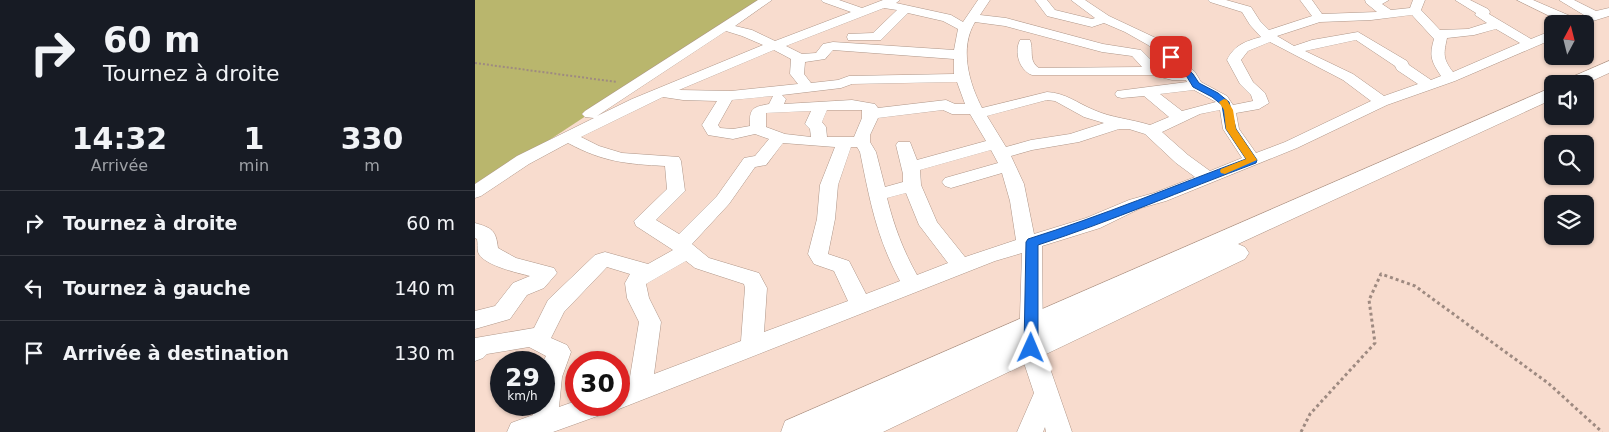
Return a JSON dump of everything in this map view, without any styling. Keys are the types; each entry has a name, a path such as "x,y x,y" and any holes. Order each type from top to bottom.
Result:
{"main road":[{"path":"1590,75 1609,66"},
{"path":"1594,87 1609,80"},
{"path":"849,432 1031,338 1544,96"},
{"path":"797,432 1031,338 1544,111"}],"street":[{"path":"475,192 635,84 766,0"},
{"path":"827,0 969,23 1006,22 1085,44 1138,54 1160,48"},
{"path":"984,0 969,23 961,58 962,78 977,111 1002,154 1016,188 1029,243 1031,338 1045,395 1059,432"},
{"path":"1041,0 1051,14 1092,23 1105,19"},
{"path":"1077,0 1105,19 1147,38 1193,80 1215,95 1227,107 1231,129 1252,160"},
{"path":"1214,0 1250,5 1253,22 1268,37 1348,77 1382,102"},
{"path":"1306,0 1319,18"},
{"path":"1383,0 1370,2 1389,14"},
{"path":"1461,0 1484,12 1481,15 1531,44"},
{"path":"1523,0 1556,15"},
{"path":"1565,0 1594,15 1609,12"},
{"path":"1601,0 1609,3"},
{"path":"932,3 947,18"},
{"path":"1357,16 1379,28 1415,7"},
{"path":"1151,131 1195,111 1254,106 1261,102 1257,93 1247,84 1235,60 1236,53 1242,48 1319,18 1389,14 1415,7"},
{"path":"1415,7 1441,38 1437,51 1439,63 1450,78"},
{"path":"523,160 567,136 661,92 775,47 815,29 878,8"},
{"path":"815,29 838,35 876,38 878,8"},
{"path":"1438,34 1482,31 1496,24"},
{"path":"725,27 747,33 787,51 798,59"},
{"path":"1295,50 1312,44 1358,36 1397,61 1401,64 1401,67 1429,85"},
{"path":"794,38 824,51 877,60 961,58"},
{"path":"630,394 961,268 1029,243 1093,223 1135,204 1291,145 1382,102 1450,78 1544,38"},
{"path":"1025,43 1024,59 1031,70 1037,72 1154,71 1193,80"},
{"path":"798,59 824,51"},
{"path":"1138,54 1145,64 1154,71"},
{"path":"798,59 797,74 807,87"},
{"path":"661,92 687,96 728,95 841,84 849,80 962,78"},
{"path":"1122,94 1147,91 1193,80"},
{"path":"773,108 782,90"},
{"path":"1147,91 1179,118"},
{"path":"728,95 711,125 714,132 733,134 758,129 766,134 779,137 853,142 868,152 877,195 895,253 913,286"},
{"path":"870,114 946,105 951,109 977,111 1054,96 1068,101 1084,112 1108,118 1117,124"},
{"path":"758,129 757,114 761,110 821,106 865,105 869,107 870,114 862,135 853,142 829,185 826,219 818,254 821,259 844,268 861,306"},
{"path":"819,141 818,127 813,124 821,106"},
{"path":"877,195 911,176 1031,145 1073,139 1117,124 1130,124 1151,131 1182,159 1207,178"},
{"path":"567,136 593,150 621,158 673,160 675,191 643,221 703,263 752,279 756,288 752,347"},
{"path":"640,391 650,322 638,298 635,283 639,278 684,248 723,200 750,162 760,161 779,137"},
{"path":"904,145 911,176 929,225 947,246 961,268"},
{"path":"951,182 1002,154"},
{"path":"475,230 487,236 488,252 494,257 510,264 547,273 537,282 520,289 502,313 475,320"},
{"path":"545,422 550,377 559,352 538,342 556,306 601,260 605,259 649,272"},
{"path":"475,351 481,345 540,336"},
{"path":"1030,432 1045,395"},
{"path":"520,432 565,415"}],"path":[{"path":"475,63 635,84"},
{"path":"1301,432 1310,414 1375,344 1369,300 1381,274 1415,286 1548,383 1602,432"}],"shaded area":[{"path":"475,0 762,0 475,189"}],"slow traffic":[{"path":"1224,102 1228,110 1231,129 1252,160 1225,171"}],"route":[{"path":"1031,348 1032,242 1093,223 1135,204 1160,197 1252,160 1231,129 1226,104 1222,99 1196,85 1190,76 1171,57"}]}
